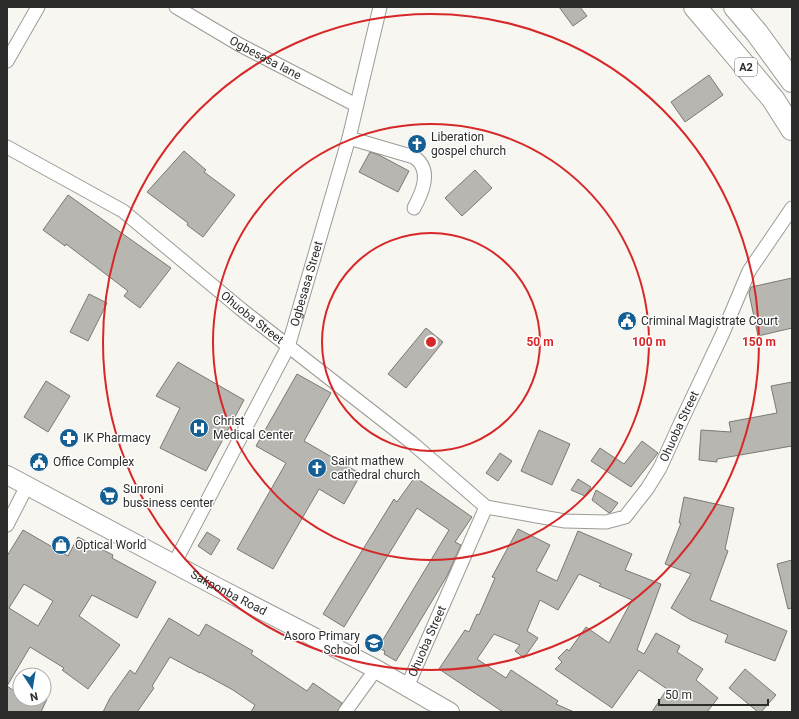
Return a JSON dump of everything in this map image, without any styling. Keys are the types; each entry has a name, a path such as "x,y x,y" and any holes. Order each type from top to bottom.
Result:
{"highway":[{"name":"A2","path":"695,7 773,99 792,129"},
{"name":"A2","path":"735,7 757,33 792,81"}],"main road":[{"name":"Sakponba Road","path":"7,475 219,588 376,669 450,712"}],"street":[{"path":"7,61 38,7"},
{"name":"Ogbesasa lane","path":"176,7 240,45 356,105"},
{"name":"Ogbesasa Street","path":"174,564 288,347 349,138 380,7"},
{"path":"349,138 414,157 421,162 425,177 422,191 414,208"},
{"name":"Ohuoba Street","path":"7,147 123,211 288,347 411,442 486,506 565,521 606,522 625,517 648,489 660,468 722,335 749,271 792,208"},
{"path":"7,525 28,486"},
{"name":"Ohuoba Street","path":"407,687 486,506"},
{"path":"345,712 376,669"}],"building":[{"path":"559,7 580,7 587,16 573,26"},
{"path":"709,75 723,95 685,122 671,102"},
{"path":"184,151 206,170 204,172 235,195 203,237 187,225 188,223 147,192"},
{"path":"370,152 379,155 409,171 398,192 359,172"},
{"path":"475,170 492,188 462,216 445,198"},
{"path":"68,195 171,268 140,308 124,296 128,291 66,244 65,246 43,230"},
{"path":"792,278 792,328 758,336 749,293 751,287"},
{"path":"89,294 107,303 88,341 70,332"},
{"path":"426,328 443,342 406,388 388,374"},
{"name":"Christ Medical Center","path":"178,362 244,400 206,471 160,448 180,408 156,396"},
{"name":"Saint mathew cathedral church","path":"297,374 331,393 304,441 361,474 344,504 319,489 273,569 237,549 286,463 256,446"},
{"path":"46,381 70,396 48,432 24,417"},
{"path":"792,382 792,446 717,459 717,462 699,460 701,430 731,432 729,422 777,413 771,386"},
{"path":"539,430 570,444 552,485 521,471"},
{"path":"642,441 658,453 631,487 591,461 600,448 624,464"},
{"path":"500,453 512,461 498,481 486,473"},
{"path":"415,477 472,517 455,542 461,545 447,576 396,661 384,654 385,651 378,648 449,530 417,508 344,627 323,614 394,499 397,502"},
{"path":"578,479 591,487 585,496 571,490"},
{"path":"596,490 618,503 611,512 609,513 592,500"},
{"path":"684,497 734,508 725,549 728,551 710,600 787,631 775,661 725,642 728,635 691,620 671,608 691,574 665,564 681,523 679,523"},
{"path":"518,529 550,545 536,571 557,581 578,531 632,554 625,570 661,584 637,650 644,654 656,633 680,646 677,652 703,669 696,680 718,698 707,712 652,712 667,689 639,670 612,708 555,669 562,662 558,658 567,649 569,651 586,627 609,643 632,600 599,586 601,584 579,574 558,610 540,600 527,631 538,638 524,658 515,651 520,645 494,634 477,659 506,678 511,670 558,701 556,704 574,712 503,712 439,669 465,630 469,632 477,614 479,615 495,578 492,577"},
{"path":"23,530 68,556 78,537 113,555 112,558 156,582 137,618 92,595 79,616 120,645 88,689 62,670 64,668 30,647 18,667 12,667 12,678 7,686 7,556","holes":["24,584 53,601 38,626 9,608"]},
{"path":"207,532 220,540 211,555 198,546"},
{"path":"792,560 792,608 788,609 777,564"},
{"path":"169,618 199,636 206,624 253,651 251,654 307,691 313,683 342,703 337,712 251,712 255,705 233,690 170,657 152,686 154,688 137,712 103,712 110,698 130,670 135,674"},
{"path":"745,669 776,695 761,712 758,712 729,688"},
{"path":"7,686 12,689 12,707 43,707 41,712 7,712"}],"place":[{"name":"Liberation gospel church","path":"417,144"},
{"name":"Criminal Magistrate Court","path":"627,321"},
{"name":"Christ Medical Center","path":"199,428"},
{"name":"IK Pharmacy","path":"69,438"},
{"name":"Office Complex","path":"39,462"},
{"name":"Saint mathew cathedral church","path":"317,468"},
{"name":"Sunroni bussiness center","path":"109,496"},
{"name":"Optical World","path":"61,545"},
{"name":"Asoro Primary School","path":"374,643"}]}
